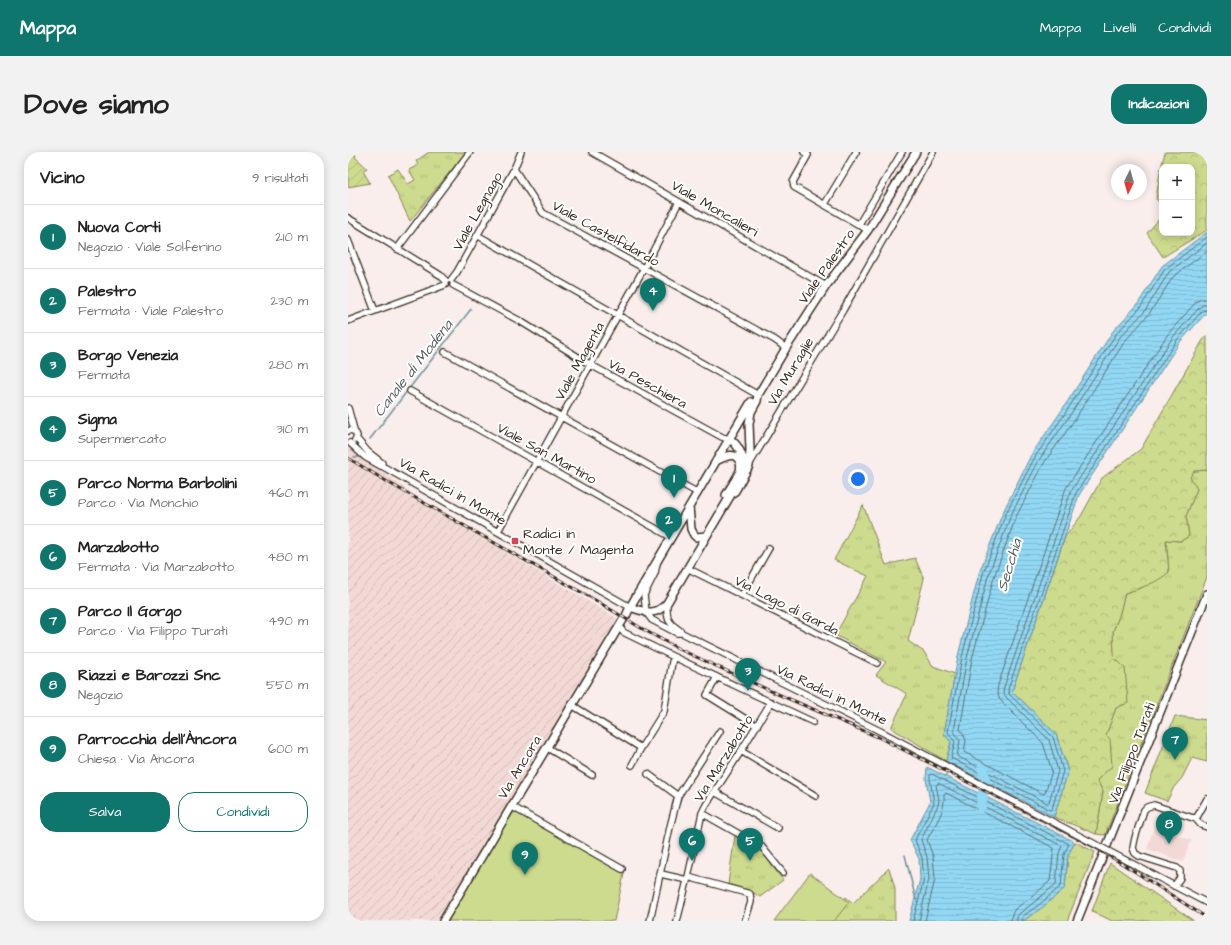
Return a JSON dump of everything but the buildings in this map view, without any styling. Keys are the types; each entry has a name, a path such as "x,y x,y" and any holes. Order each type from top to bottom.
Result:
{"main road":[{"name":"Viale Palestro","path":"623,621 657,560 753,399 758,395 826,286 868,230 916,152"},
{"name":"Viale Palestro","path":"749,466 749,424 751,412 758,401 758,395"},
{"path":"729,439 732,440 739,449 745,463 743,471 732,493"},
{"path":"716,461 730,455 735,456 739,459 741,466 740,471 718,509 718,514"},
{"name":"Via Muraglie","path":"667,603 718,514 732,493 735,491 749,466"},
{"path":"689,507 692,532 696,536 706,536"},
{"name":"Via Filippo Turati","path":"1077,921 1207,594"},
{"path":"646,612 662,608 667,603"},
{"name":"Via Radici in Monte","path":"630,607 646,612"},
{"name":"Via Ancora","path":"443,921 546,747 623,621"}],"street":[{"path":"397,249 470,152"},
{"name":"Viale Legnago","path":"449,283 457,272 514,169 521,152"},
{"name":"Viale Moncalieri","path":"592,152 826,286"},
{"path":"804,152 808,155 793,182 794,187 868,230"},
{"path":"825,204 856,152"},
{"path":"859,224 902,152"},
{"name":"Via Muraglie","path":"749,466 843,310 933,152"},
{"name":"Viale Castelfidardo","path":"514,169 543,213 775,340 786,348"},
{"name":"Viale Magenta","path":"498,531 618,316 679,202"},
{"name":"Via Peschiera","path":"348,218 440,275 449,283 520,321 591,365 722,437 729,439"},
{"path":"477,235 758,395"},
{"path":"348,240 375,311"},
{"path":"348,321 449,283"},
{"path":"445,352 698,493"},
{"name":"Viale San Martino","path":"410,391 671,537"},
{"name":"Via Radici in Monte","path":"348,408 353,426 351,431 356,434 356,438 368,452 382,463 382,466"},
{"name":"Via Radici in Monte","path":"349,442 354,442 356,438"},
{"name":"Via Radici in Monte","path":"349,442 365,457 630,607"},
{"path":"742,595 770,548"},
{"path":"646,612 644,595 655,573 657,560"},
{"name":"Via Lago di Garda","path":"687,568 877,663"},
{"path":"667,603 669,622 682,633"},
{"name":"Via Radici in Monte","path":"646,612 652,620 677,633 682,633 880,731 1207,903"},
{"path":"623,621 674,654 674,657 813,722"},
{"path":"632,766 641,748 664,711 674,657"},
{"path":"717,677 707,695 757,726"},
{"name":"Via Marzabotto","path":"677,921 688,879 702,813 706,804 771,702"},
{"path":"572,705 641,748"},
{"path":"650,921 678,796 720,731"},
{"path":"546,747 592,775"},
{"path":"741,751 816,796"},
{"path":"648,774 678,796"},
{"path":"715,792 778,828"},
{"path":"1195,818 1200,813 1207,799"},
{"path":"1174,886 1180,878 1180,871 1177,868 1139,856 1135,853 1133,848 1144,810 1147,807 1154,805 1195,818 1201,825 1207,827"},
{"path":"511,806 622,869"},
{"path":"702,813 762,847 783,873"},
{"path":"661,874 750,894 751,902 745,921"}],"shaded area":[{"path":"348,447 434,509 620,620 442,921 348,921"},
{"path":"1154,827 1191,840 1183,862 1147,849"}],"green space":[{"path":"348,152 352,152 356,155 355,157 367,168 363,171 370,183 348,187"},
{"path":"429,152 466,152 410,221 388,175 398,169 408,184 415,180 409,170 418,165 416,161"},
{"path":"1165,152 1207,152 1207,230 1163,257 1147,233 1159,219 1159,236 1195,236 1195,164 1162,164"},
{"path":"1159,179 1159,202 1156,199"},
{"path":"1207,335 1207,470 1194,471 1190,477 1197,489 1186,516 1189,536 1181,541 1166,540 1169,572 1154,582 1125,593 1119,616 1113,631 1114,657 1125,668 1128,703 1116,708 1106,735 1110,739 1112,766 1097,780 1103,792 1096,834 1054,817 1068,771 1056,734 1012,691 1065,537 1081,516 1102,478 1141,449"},
{"path":"1207,470 1207,577 1105,835 1096,834 1103,792 1097,780 1106,735 1116,708 1125,668 1114,657 1113,631 1119,616 1125,593 1141,588 1169,572 1166,540 1181,541 1189,536 1186,516 1197,489 1189,477 1194,471"},
{"path":"863,505 886,565 915,558 924,579 908,641 924,652 933,666 955,674 944,734 951,742 946,761 891,728 907,694 876,675 886,662 835,635 868,576 834,560"},
{"path":"1175,716 1207,720 1207,762 1192,758 1182,778 1174,787 1167,801 1145,793"},
{"path":"510,805 625,869 614,921 442,921"},
{"path":"735,835 758,847 783,880 760,897 749,890 728,884"},
{"path":"1075,842 1095,852 1067,921 1023,921 1065,888 1068,855"},
{"path":"1110,863 1194,921 1112,921 1092,911"},
{"path":"889,868 895,888 895,921 830,921 846,897 853,903"},
{"path":"810,873 849,902 834,921 774,921"}],"water":[{"path":"1207,232 1207,312 1180,342 1079,495 1012,691 1056,734 1068,771 1054,817 946,761 951,742 944,734 958,656 979,573 1003,512 1031,455 1113,331 1137,305 1162,266"},
{"path":"927,767 1075,842 1068,855 1065,888 1043,907 1023,921 909,921 920,879 919,859 910,840 930,802 926,779"}],"waterway":[{"name":"Canale di Modena","path":"370,439 471,309"},
{"name":"Canale di Modena","path":"354,457 359,457"},
{"name":"Secchia","path":"981,807 985,776 982,768"},
{"path":"945,776 950,770"},
{"path":"905,855 916,900"}],"railway":[{"path":"348,458 681,650 773,692 878,737 1011,804 1096,848 1207,918"}],"place":[{"name":"Sigma","path":"653,311"},
{"name":"Nuova Corti","path":"674,498"},
{"name":"Palestro","path":"669,540"},
{"name":"Radici in Monte / Magenta","path":"515,541"},
{"name":"Borgo Venezia","path":"748,691"},
{"name":"Parco Il Gorgo","path":"1175,760"},
{"name":"Riazzi e Barozzi Snc","path":"1169,844"},
{"name":"Marzabotto","path":"692,861"},
{"name":"Parco Norma Barbolini","path":"750,861"},
{"name":"Parrocchia dell'Àncora","path":"525,875"}]}
